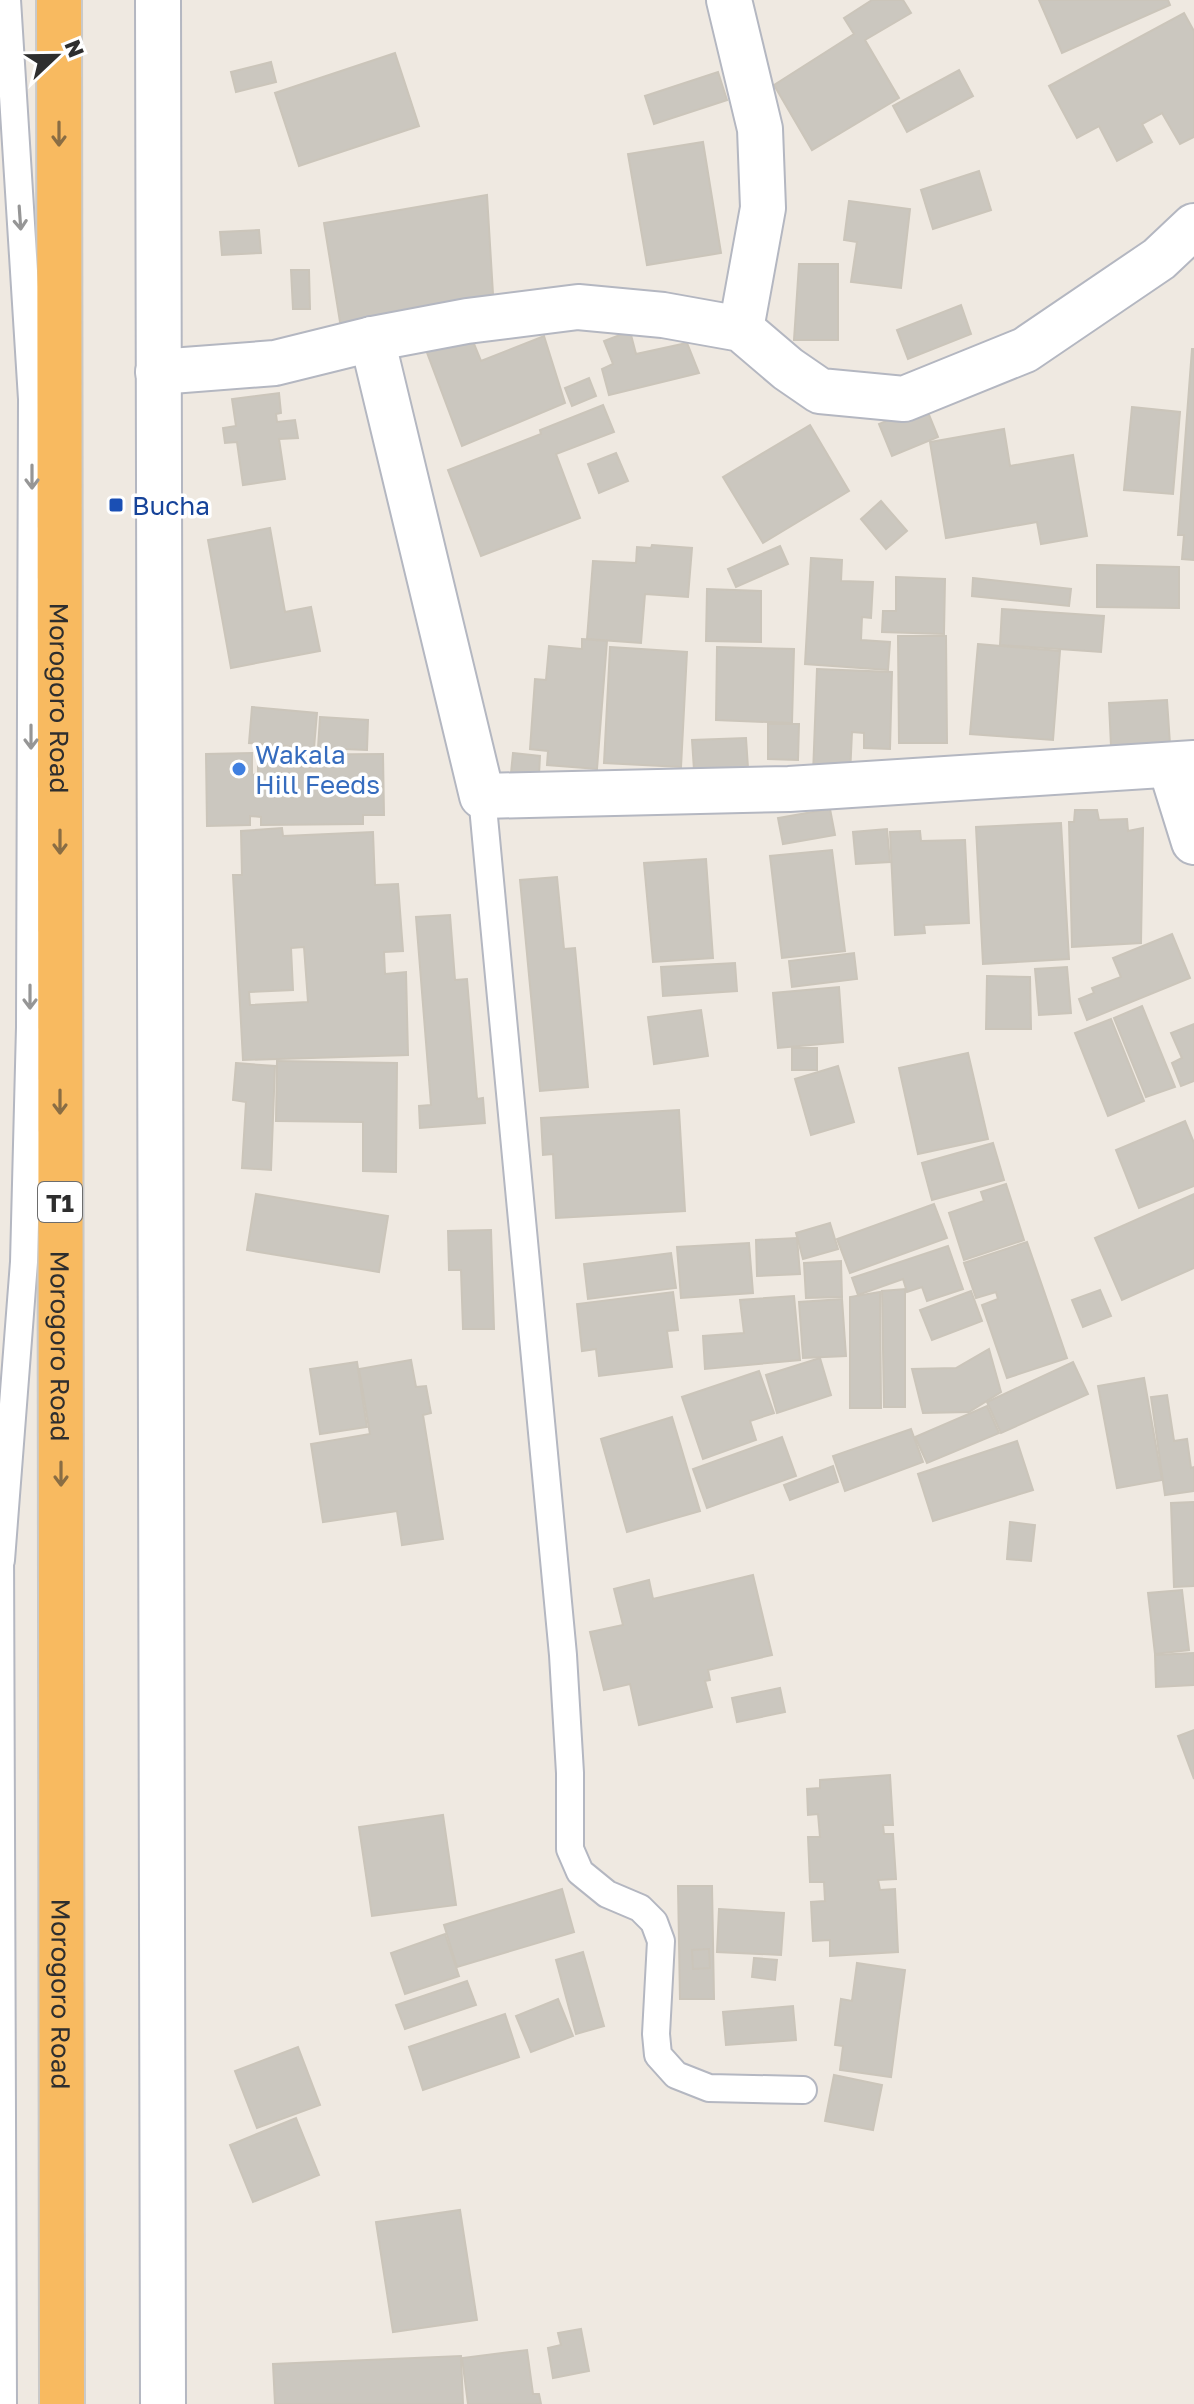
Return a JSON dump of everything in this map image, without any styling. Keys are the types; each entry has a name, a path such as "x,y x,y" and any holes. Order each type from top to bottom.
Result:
{"highway":[{"name":"Morogoro Road","path":"59,0 62,2404"}],"street":[{"path":"158,0 163,2404"},
{"path":"729,0 760,129 763,208 741,329"},
{"path":"158,372 275,363 372,339 467,321 578,307 663,315 741,329 788,369 820,391 904,399 1025,350 1159,259 1194,226"},
{"path":"372,339 482,796 789,789 1182,764 1194,842"}],"lane":[{"name":"Morogoro Road","path":"3,2404 1,1553 24,1262 30,1011 32,399 7,0"},
{"path":"482,796 563,1655 570,1773 570,1849 580,1872 607,1894 640,1908 654,1922 661,1941 656,2034 658,2055 676,2075 709,2088 803,2090"}],"building":[{"path":"872,0 903,0 911,13 865,40 899,98 812,150 774,85 854,34 844,18"},
{"path":"1039,0 1168,0 1170,5 1062,53"},
{"path":"1184,13 1194,31 1194,137 1180,144 1162,113 1142,124 1152,142 1117,161 1099,126 1077,138 1049,86"},
{"path":"395,53 419,126 299,166 275,93"},
{"path":"271,62 276,82 236,92 231,72"},
{"path":"959,70 973,96 907,132 893,106"},
{"path":"718,72 727,100 654,124 645,96"},
{"path":"703,142 721,253 647,265 628,154"},
{"path":"979,171 991,210 933,229 921,190"},
{"path":"487,195 493,294 341,328 324,223"},
{"path":"849,201 910,209 901,288 851,282 857,242 844,240"},
{"path":"259,230 261,253 222,255 220,232"},
{"path":"799,264 838,264 838,340 794,340"},
{"path":"291,270 309,270 310,309 293,309"},
{"path":"961,305 971,334 908,359 897,330"},
{"path":"630,331 636,354 687,343 699,373 609,395 602,369 613,364 604,341"},
{"path":"544,336 565,403 462,446 426,350 472,339 481,361"},
{"path":"1192,349 1194,560 1182,559 1184,535 1178,535"},
{"path":"589,378 596,396 572,406 565,388"},
{"path":"279,393 281,413 276,414 277,422 295,420 298,438 279,439 285,479 243,485 237,442 225,443 223,428 236,426 232,399"},
{"path":"603,405 614,432 556,454 580,518 481,556 448,470 541,434 540,430"},
{"path":"925,405 938,437 892,456 879,424"},
{"path":"1132,407 1180,412 1173,494 1124,490"},
{"path":"810,425 849,491 763,543 723,477"},
{"path":"1004,429 1010,466 1073,455 1087,536 1041,544 1037,522 946,538 930,442"},
{"path":"616,453 628,481 599,493 588,464"},
{"path":"881,501 907,531 886,549 861,519"},
{"path":"270,528 285,612 311,607 320,651 231,668 208,540"},
{"path":"652,545 692,548 688,597 645,594 641,643 587,639 593,561 636,563 637,547 651,548"},
{"path":"780,546 788,564 736,587 728,569"},
{"path":"811,558 842,560 841,581 873,582 871,618 862,617 861,640 890,642 888,670 805,664"},
{"path":"1097,565 1179,567 1179,608 1097,607"},
{"path":"896,577 945,579 944,634 882,632 883,611 896,611"},
{"path":"973,578 1071,589 1069,606 972,596"},
{"path":"707,589 761,591 761,642 706,641"},
{"path":"1002,609 1104,616 1101,652 1000,645"},
{"path":"898,636 946,636 947,743 899,743"},
{"path":"582,639 607,641 597,769 547,765 548,751 530,749 535,679 546,680 549,646 582,649"},
{"path":"978,644 1060,651 1053,740 970,734"},
{"path":"610,647 687,652 681,767 604,763"},
{"path":"717,647 794,649 792,723 716,720"},
{"path":"817,669 892,672 890,749 864,748 864,733 852,732 850,775 813,774"},
{"path":"1167,700 1170,744 1111,746 1109,703"},
{"path":"252,707 317,713 314,748 249,743"},
{"path":"320,717 368,720 367,750 318,748"},
{"path":"768,724 799,724 798,760 768,759"},
{"path":"746,738 748,768 694,770 692,740"},
{"path":"252,753 252,775 258,774 258,755 383,754 384,815 363,815 363,824 261,825 261,817 250,816 250,825 207,826 206,754"},
{"path":"513,753 540,756 539,775 511,773"},
{"path":"830,809 835,835 783,844 778,818"},
{"path":"1075,810 1097,810 1099,820 1127,819 1128,831 1143,828 1141,943 1072,947 1069,822 1074,822"},
{"path":"1061,823 1069,959 983,964 976,827"},
{"path":"282,828 283,836 373,832 375,885 398,884 403,951 384,952 385,974 406,972 408,1055 243,1060 233,875 242,875 241,831","holes":["304,947 308,1002 250,1005 249,992 293,990 291,948"]},
{"path":"887,829 890,862 856,864 853,832"},
{"path":"920,831 921,841 965,840 969,923 924,925 925,933 895,935 890,832"},
{"path":"832,850 845,951 782,958 770,856"},
{"path":"706,859 713,958 653,962 644,863"},
{"path":"557,877 564,949 575,948 588,1087 540,1091 520,880"},
{"path":"450,915 455,980 467,979 477,1099 483,1098 485,1123 420,1128 419,1106 431,1105 416,917"},
{"path":"1172,934 1190,978 1087,1020 1079,999 1094,993 1092,988 1121,977 1113,958"},
{"path":"854,953 857,979 792,987 789,961"},
{"path":"735,963 737,991 663,996 661,967"},
{"path":"1067,967 1071,1013 1039,1015 1035,969"},
{"path":"987,976 1030,977 1031,1029 986,1029"},
{"path":"839,987 843,1042 778,1048 773,993"},
{"path":"1142,1006 1175,1087 1146,1097 1114,1018"},
{"path":"701,1010 708,1056 654,1064 648,1017"},
{"path":"1111,1019 1144,1101 1108,1116 1075,1033"},
{"path":"1194,1024 1194,1081 1181,1086 1172,1063 1182,1058 1171,1033"},
{"path":"792,1048 817,1048 817,1070 792,1070"},
{"path":"968,1053 988,1139 918,1154 899,1068"},
{"path":"277,1061 397,1063 396,1172 363,1171 363,1122 276,1121"},
{"path":"236,1063 275,1066 271,1170 242,1168 246,1102 233,1100"},
{"path":"838,1066 854,1122 811,1135 795,1079"},
{"path":"679,1110 685,1211 556,1218 553,1154 543,1155 541,1118"},
{"path":"1185,1121 1194,1143 1194,1186 1139,1208 1116,1150"},
{"path":"993,1143 1004,1180 932,1200 922,1163"},
{"path":"1006,1184 1024,1240 964,1260 949,1213 984,1201 981,1192"},
{"path":"256,1194 388,1216 379,1272 247,1250"},
{"path":"1194,1194 1194,1268 1122,1300 1095,1238"},
{"path":"934,1204 947,1238 850,1273 837,1239"},
{"path":"830,1223 838,1249 803,1259 796,1233"},
{"path":"491,1230 494,1329 463,1329 461,1270 449,1270 448,1231"},
{"path":"797,1238 800,1274 757,1276 756,1240"},
{"path":"1027,1242 1067,1358 1007,1378 982,1305 998,1299 996,1292 976,1298 964,1263"},
{"path":"749,1243 753,1293 681,1298 677,1247"},
{"path":"948,1246 963,1289 927,1301 922,1287 907,1292 903,1279 858,1295 852,1278"},
{"path":"671,1253 676,1288 588,1299 584,1264"},
{"path":"841,1261 842,1297 806,1298 804,1263"},
{"path":"905,1289 905,1407 884,1407 882,1291"},
{"path":"1100,1290 1111,1316 1083,1327 1072,1300"},
{"path":"971,1291 982,1321 932,1340 920,1310"},
{"path":"673,1292 678,1330 667,1331 672,1367 599,1376 596,1349 582,1351 577,1304"},
{"path":"880,1292 881,1408 850,1408 850,1297"},
{"path":"794,1296 800,1360 705,1369 703,1336 744,1333 740,1300"},
{"path":"842,1299 846,1356 803,1358 799,1302"},
{"path":"989,1349 1001,1392 969,1412 923,1413 912,1369 956,1368"},
{"path":"820,1358 831,1395 777,1413 766,1375"},
{"path":"411,1360 416,1387 426,1386 431,1413 423,1415 443,1539 402,1545 397,1511 323,1522 311,1444 370,1434 359,1369"},
{"path":"357,1362 367,1427 320,1434 310,1369"},
{"path":"1073,1362 1088,1394 1001,1433 987,1402"},
{"path":"759,1371 774,1413 750,1421 756,1440 703,1459 682,1397"},
{"path":"1144,1378 1162,1480 1117,1488 1098,1386"},
{"path":"1167,1395 1174,1441 1187,1439 1191,1468 1194,1467 1194,1491 1165,1495 1151,1397"},
{"path":"987,1406 999,1433 927,1463 915,1437"},
{"path":"672,1417 700,1511 627,1532 601,1439"},
{"path":"911,1429 923,1462 845,1491 833,1456"},
{"path":"782,1437 796,1476 707,1508 693,1469"},
{"path":"1017,1441 1033,1490 933,1521 918,1474"},
{"path":"833,1466 838,1482 790,1500 784,1485"},
{"path":"1194,1502 1194,1586 1174,1587 1171,1503"},
{"path":"1010,1522 1035,1525 1031,1561 1007,1559"},
{"path":"753,1575 772,1655 708,1670 710,1680 705,1681 712,1707 639,1725 630,1684 604,1690 590,1632 623,1625 614,1589 649,1580 653,1599"},
{"path":"1182,1590 1189,1650 1155,1654 1148,1593"},
{"path":"1194,1653 1194,1685 1156,1687 1155,1655"},
{"path":"780,1688 785,1712 737,1722 732,1698"},
{"path":"1194,1730 1194,1779 1178,1736"},
{"path":"890,1775 893,1825 883,1825 884,1834 893,1834 896,1879 878,1880 880,1890 895,1889 898,1952 830,1956 830,1940 813,1941 811,1902 825,1901 824,1882 810,1882 808,1837 820,1837 818,1814 808,1815 807,1789 820,1788 820,1780"},
{"path":"443,1815 456,1905 372,1916 359,1827"},
{"path":"678,1886 712,1886 714,1999 680,1999"},
{"path":"562,1889 574,1932 457,1967 444,1925"},
{"path":"719,1909 784,1913 781,1955 717,1952"},
{"path":"445,1934 459,1976 405,1994 391,1953"},
{"path":"709,1949 710,1968 693,1969 692,1950"},
{"path":"583,1952 604,2026 576,2034 556,1960"},
{"path":"754,1958 777,1960 775,1980 752,1977"},
{"path":"857,1963 905,1970 891,2077 840,2070 843,2046 835,2045 841,1999 852,2001"},
{"path":"467,1981 476,2005 405,2029 396,2005"},
{"path":"558,1999 573,2036 531,2052 516,2016"},
{"path":"793,2006 796,2040 726,2045 723,2012"},
{"path":"505,2014 519,2057 423,2090 409,2047"},
{"path":"298,2047 320,2105 257,2128 235,2071"},
{"path":"834,2075 882,2085 873,2130 825,2121"},
{"path":"296,2118 319,2175 253,2202 230,2145"},
{"path":"460,2210 477,2320 393,2332 376,2222"},
{"path":"581,2329 589,2371 553,2378 548,2348 561,2345 558,2333"},
{"path":"527,2350 533,2394 539,2394 541,2404 468,2404 462,2358"},
{"path":"461,2356 463,2404 275,2404 273,2364"}],"place":[{"name":"Bucha","path":"116,505"},
{"name":"Wakala Hill Feeds","path":"239,769"}]}
